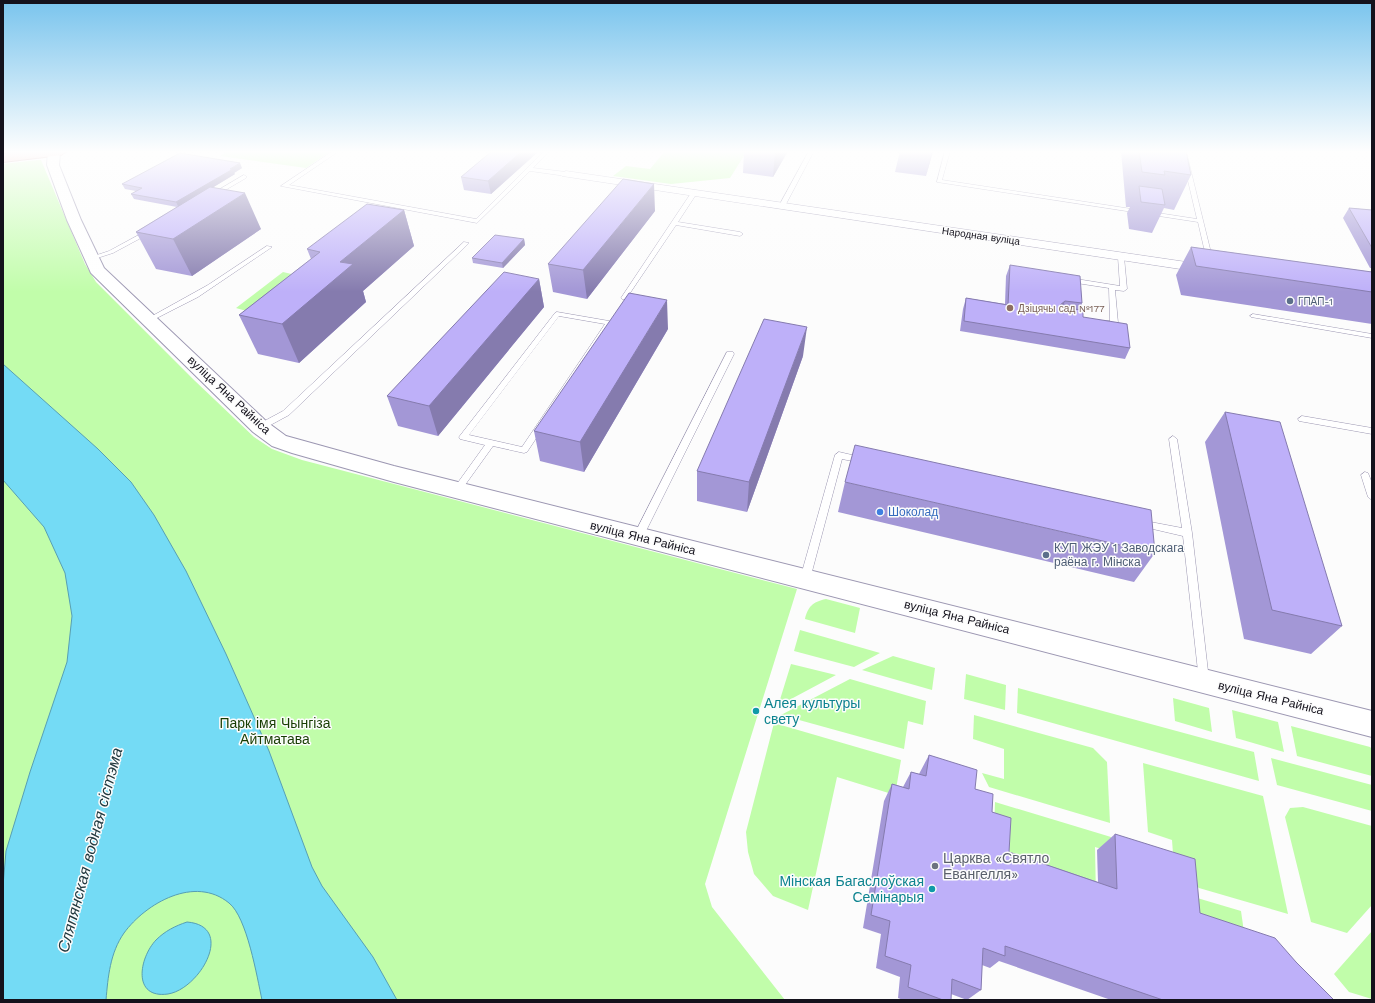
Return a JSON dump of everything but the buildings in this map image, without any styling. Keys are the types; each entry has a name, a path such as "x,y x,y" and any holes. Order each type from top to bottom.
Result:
{"street":[{"name":"вуліца Яна Райніса","path":"66,198 97,270 260,427 279,441 299,448 457,490 1372,724"},
{"name":"Народная вуліца","path":"722,198 1216,271"}],"lane":[{"path":"205,200 209,198"},
{"path":"349,198 477,221 501,198"},
{"path":"624,298 691,198"},
{"path":"782,206 787,198"},
{"path":"1049,198 1200,221"},
{"path":"1194,198 1216,271"},
{"path":"674,223 740,234"},
{"path":"91,258 111,252 159,226"},
{"path":"260,427 286,413 466,243"},
{"path":"149,320 170,311 222,280 269,247"},
{"path":"1061,279 1124,289 1121,257"},
{"path":"1099,321 1114,323 1112,287"},
{"path":"557,314 608,323 524,450 491,443 463,437 557,314"},
{"path":"1253,316 1372,336"},
{"path":"638,536 730,354"},
{"path":"1302,418 1372,431"},
{"path":"1173,439 1187,533 1204,681"},
{"path":"457,490 491,443"},
{"path":"805,579 839,455 870,462"},
{"path":"1364,475 1372,497"},
{"path":"1128,520 1187,533"}],"green space":[{"name":"Парк імя Чынгіза Айтматава","path":"3,198 57,198 85,264 96,282 194,380 254,437 272,449 302,460 797,589 705,884 712,907 785,1000 3,1000"},
{"path":"283,272 308,278 260,315 236,308"},
{"path":"826,599 860,608 855,633 805,619 809,608 814,603"},
{"path":"800,630 880,653 854,667 794,651"},
{"path":"893,656 935,668 932,690 862,670"},
{"path":"791,664 836,675 778,706"},
{"path":"966,674 1006,685 1005,710 964,699"},
{"path":"850,679 926,701 923,725 908,721 904,749 781,715"},
{"path":"1018,688 1254,752 1259,781 1017,713"},
{"path":"1173,698 1209,708 1212,732 1175,721"},
{"path":"1232,710 1278,722 1284,752 1236,738"},
{"path":"974,715 1093,748 1107,762 1110,823 989,787 982,773 1004,779 1004,749 973,739"},
{"path":"774,723 901,760 895,795 837,777 808,910 773,896 754,874 748,852 746,832"},
{"path":"1291,726 1370,747 1372,749 1372,776 1297,756"},
{"path":"1271,758 1372,785 1372,811 1277,785"},
{"path":"1143,763 1263,796 1288,914 1199,888 1174,867 1172,840 1148,832"},
{"path":"995,802 1111,837 1111,852 1095,847 1096,897 1027,905 994,830"},
{"path":"1303,807 1372,826 1372,905 1347,933 1311,922 1285,817 1290,808"},
{"path":"1177,892 1241,911 1246,946 1180,924"},
{"path":"1372,931 1372,999 1349,992 1334,974"}],"water":[{"name":"Сляпянская водная сістэма","path":"3,364 98,449 131,482 154,515 186,571 226,654 269,751 312,867 322,886 373,957 397,1000 262,1000 246,934 235,910 229,903 216,895 201,892 187,892 172,896 158,903 133,922 124,933 119,941 113,957 109,974 106,1000 3,1000 3,886 6,851 30,772 67,662 72,616 65,573 44,527 3,480"},
{"path":"187,922 202,926 209,934 211,945 208,958 201,970 180,990 168,994 156,994 149,990 144,984 142,976 146,957 150,948 159,937 174,927"}],"place":[{"name":"ГПАП-1","path":"1290,301"},
{"name":"Дзіцячы сад №177","path":"1010,308"},
{"name":"Шоколад","path":"880,512"},
{"name":"КУП ЖЭУ 1 Заводскага раёна г. Мінска","path":"1046,555"},
{"name":"Алея культуры свету","path":"756,711"},
{"name":"Царква «Святло Евангелля»","path":"935,866"},
{"name":"Мінская Багаслоўская Семінарыя","path":"932,889"}]}
